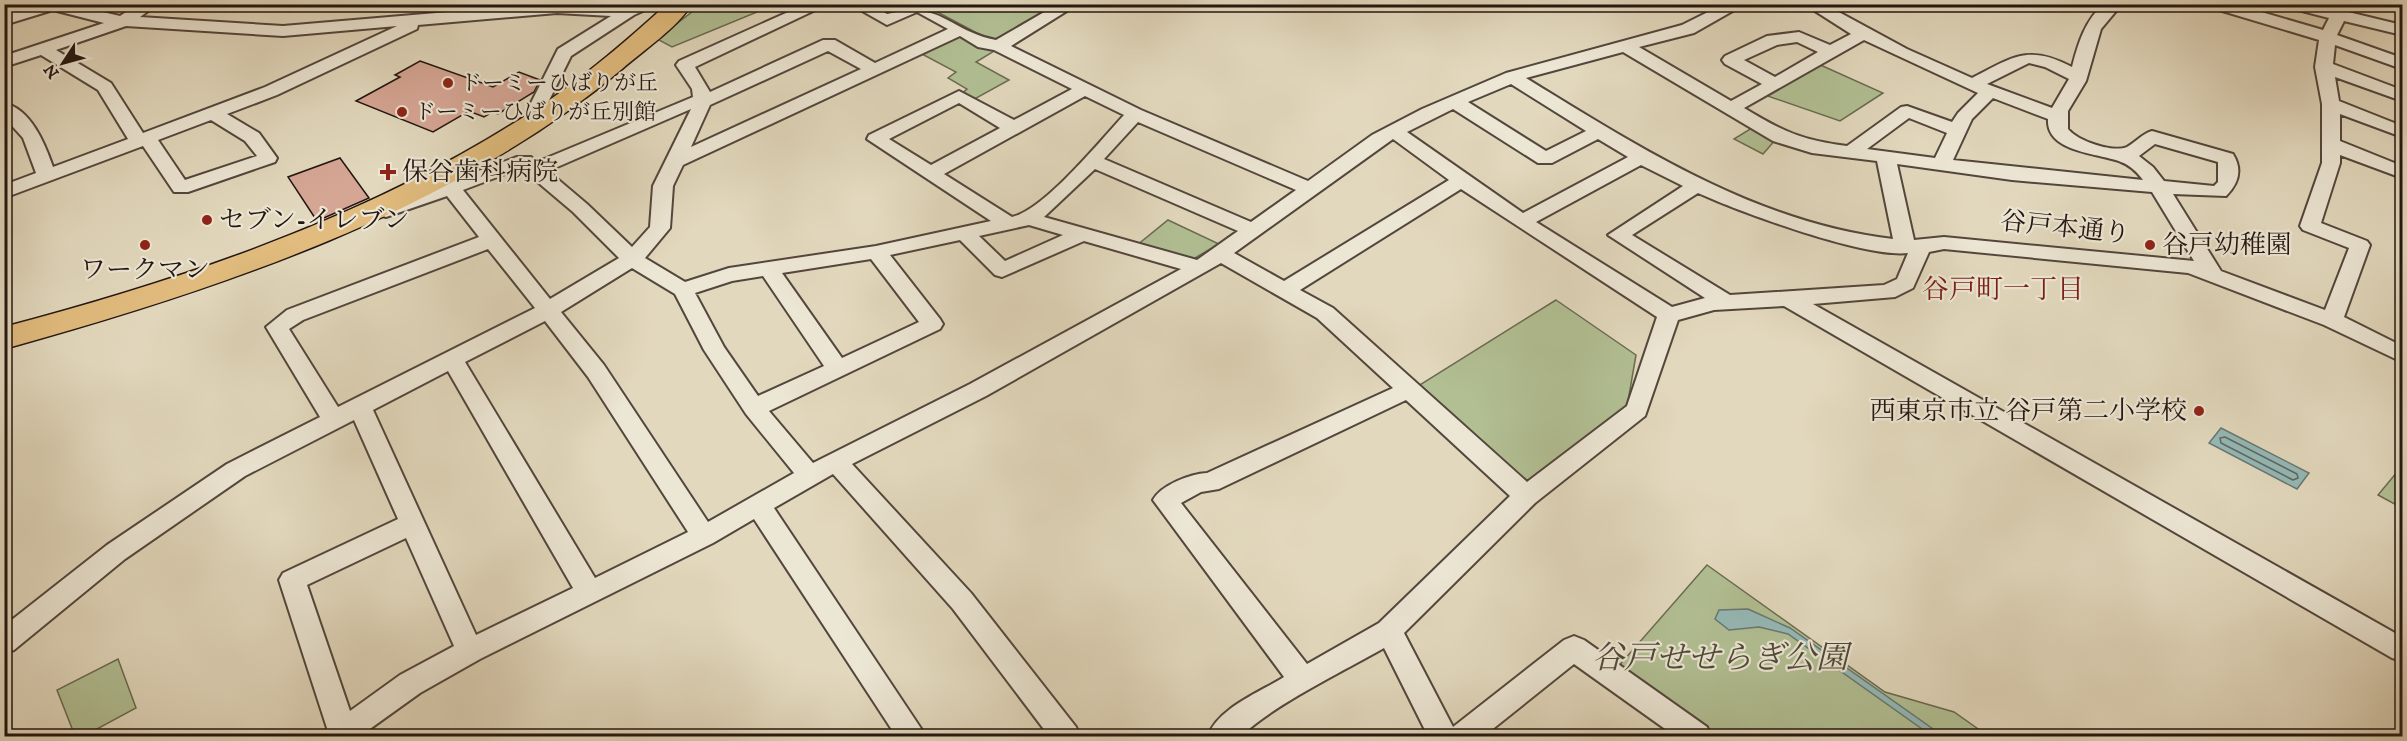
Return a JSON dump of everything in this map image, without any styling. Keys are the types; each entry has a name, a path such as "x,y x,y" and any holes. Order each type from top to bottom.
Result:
{"main road":[{"path":"4,338 116,307 181,286 314,234 425,183 530,125 610,68 681,4"}],"street":[{"path":"4,62 124,21 150,4"},
{"path":"338,27 387,4"},
{"path":"530,125 564,53 628,12 650,4"},
{"path":"4,642 116,552 236,470 548,310 632,259 660,228 663,186 703,102 701,88 685,65 820,4"},
{"path":"858,4 887,20 916,5 984,43 999,46 1135,114 1312,190"},
{"path":"999,46 1070,4"},
{"path":"1812,4 1861,35 1981,88 2057,116"},
{"path":"2114,4 2104,12 2085,42 2078,76 2057,116 2058,129 2069,141 2118,153 2138,163 2156,186 2212,273"},
{"path":"2216,4 2328,36 2403,64"},
{"path":"2292,4 2403,30"},
{"path":"4,20 50,5 93,17 124,21 283,31 434,16 556,8 628,12"},
{"path":"413,523 292,580 340,734 410,684 470,651 704,536 810,475 978,390 1200,268 1312,190 1379,139 1394,131 1512,77 1688,28 1732,5"},
{"path":"2332,320 2360,245 2310,226 2331,163 2331,104 2324,67 2328,36 2339,15"},
{"path":"4,192 271,91 364,46 434,16"},
{"path":"675,161 960,30"},
{"path":"1730,109 1861,35"},
{"path":"1775,84 1731,60 1773,40 1799,37 1831,52"},
{"path":"535,170 692,102 703,102 829,44 874,69"},
{"path":"1625,46 1780,137 1812,147 2012,174 2219,192 2228,183 2229,164 2226,158 2215,153 2152,137 2130,153 2118,153"},
{"path":"42,49 105,87 124,121 143,139 181,188 268,158 252,137 213,113"},
{"path":"1942,164 1964,117 1981,88 2022,59 2031,57 2042,59 2078,76"},
{"path":"2324,67 2403,96"},
{"path":"1512,77 1696,186 1750,209 1845,236 1913,248"},
{"path":"929,174 1085,89"},
{"path":"1008,223 876,139 959,96 1014,128"},
{"path":"1455,102 1545,159 1600,131"},
{"path":"2331,104 2403,132"},
{"path":"4,108 16,116 36,142 46,176"},
{"path":"1850,153 1907,111 1958,131"},
{"path":"1030,219 1092,162 1135,114"},
{"path":"1394,131 1461,181 1669,315 1726,302 1888,292 1905,283 1913,248 1886,158"},
{"path":"2330,144 2403,172"},
{"path":"1523,221 1643,156"},
{"path":"314,234 524,161 580,208 632,259 683,290 715,350 754,408 810,475"},
{"path":"1092,162 1253,230"},
{"path":"1287,289 1461,181"},
{"path":"1696,186 1618,235 1726,302"},
{"path":"451,188 596,371 704,536"},
{"path":"683,290 729,275 876,252 1030,219 1200,268"},
{"path":"964,232 1002,270 1083,234"},
{"path":"334,420 277,327 295,315 381,284 490,240"},
{"name":"谷戸本通り","path":"1913,248 1944,243 2191,267 2332,320 2403,356"},
{"path":"754,408 932,324 876,252"},
{"path":"1220,254 1287,289 1325,313 1526,496"},
{"path":"768,269 838,369"},
{"path":"1785,297 2403,650"},
{"path":"1222,736 1240,719 1302,680 1389,631 1450,568 1526,496 1637,410 1669,315"},
{"path":"453,360 590,593"},
{"path":"1302,680 1165,500 1197,483 1210,482 1408,390"},
{"path":"360,408 470,651"},
{"path":"837,463 962,601 1066,736"},
{"path":"759,506 912,736"},
{"path":"1389,631 1443,736"},
{"path":"1463,736 1574,648 1698,736"}],"green space":[{"path":"701,5 756,5 757,12 672,47 657,39"},
{"path":"924,5 1058,5 992,41"},
{"path":"954,36 962,36 996,50 976,62 1009,80 971,101 960,95 967,89 948,78 956,72 920,53"},
{"path":"1816,63 1883,93 1840,121 1762,94"},
{"path":"1755,126 1777,138 1763,154 1734,139"},
{"path":"1168,220 1219,244 1188,262 1136,246"},
{"path":"1556,300 1636,355 1627,407 1528,484 1418,386"},
{"path":"2402,466 2402,508 2378,495"},
{"name":"谷戸せせらぎ公園","path":"1707,565 1885,692 1954,712 1988,736 1711,736 1616,669"},
{"path":"118,659 136,708 84,736 75,736 57,690"}],"water":[{"path":"2221,428 2309,473 2297,489 2209,443"},
{"path":"1748,609 1790,628 1943,736 1932,736 1788,634 1759,627 1729,630 1715,619 1719,610"}],"building":[{"path":"420,61 493,87 519,72 540,80 534,92 498,114 492,112 484,117 469,111 433,132 356,101 400,77 395,75"},
{"path":"340,158 369,198 317,221 288,177"}],"place":[{"name":"ドーミーひばりが丘","path":"448,83"},
{"name":"ドーミーひばりが丘別館","path":"402,112"},
{"name":"保谷歯科病院","path":"388,172"},
{"name":"セブン-イレブン","path":"207,220"},
{"name":"ワークマン","path":"145,245"},
{"name":"谷戸幼稚園","path":"2150,245"},
{"name":"西東京市立 谷戸第二小学校","path":"2199,411"}],"district":[{"name":"谷戸町一丁目","path":"2003,290"}]}
